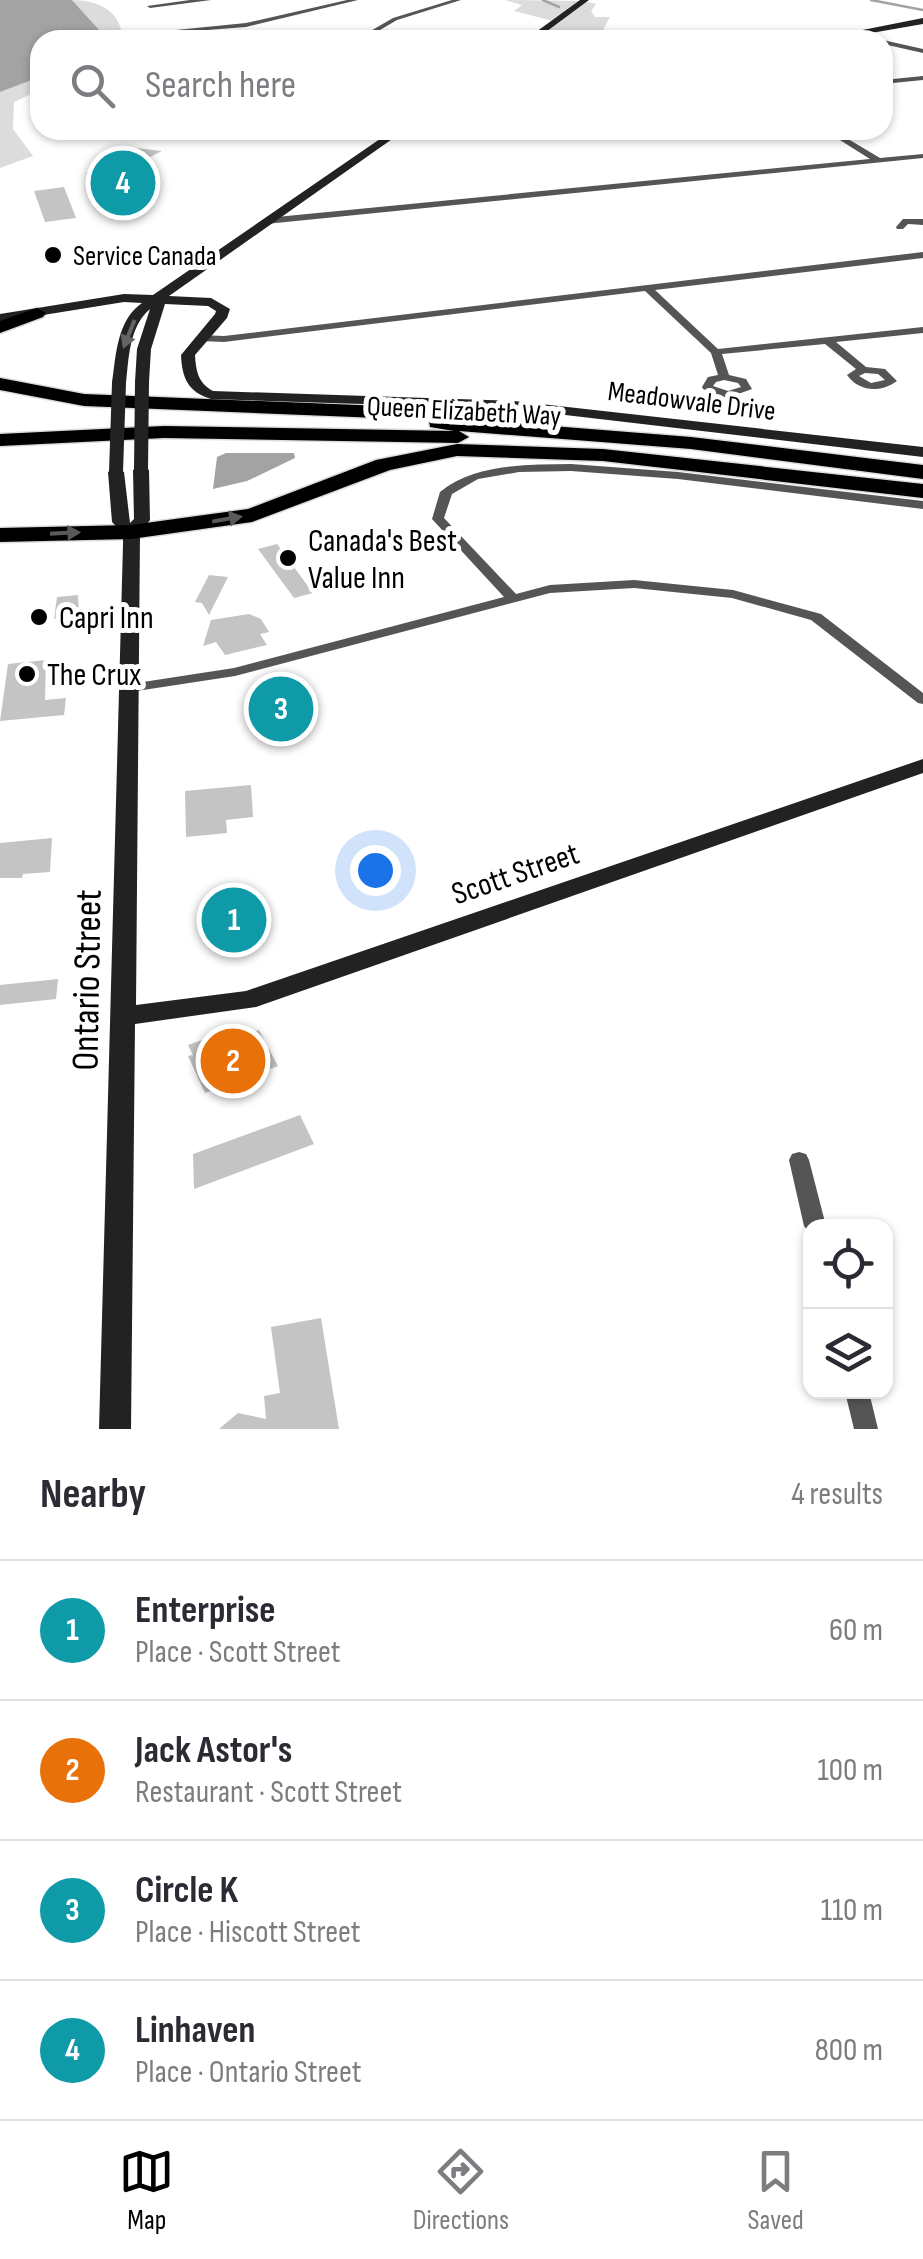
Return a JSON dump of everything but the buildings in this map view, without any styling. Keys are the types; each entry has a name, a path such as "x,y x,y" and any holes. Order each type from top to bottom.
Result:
{"highway":[{"path":"0,327 37,312"},
{"path":"0,384 73,400 414,412 691,443"},
{"name":"Queen Elizabeth Way","path":"0,425 191,418 362,419 691,443 923,472"},
{"name":"Queen Elizabeth Way","path":"0,440 164,432 481,438 923,489"},
{"path":"0,535 131,532 252,515 384,464 457,450 603,455 923,489"}],"main road":[{"path":"543,30 585,0"},
{"path":"875,30 923,24"},
{"name":"Ontario Street","path":"131,532 120,522 116,472 119,383 125,338 139,312 385,140"},
{"path":"0,318 124,298 161,298"},
{"name":"Ontario Street","path":"115,1429 131,532 142,520 144,349 161,298"},
{"name":"Meadowvale Drive","path":"161,298 211,302 223,308 190,348 188,368 198,391 211,395 514,405 923,452"},
{"name":"Scott Street","path":"122,1016 247,1000 923,766"}],"street":[{"path":"141,0 169,30 246,25 356,0"},
{"path":"150,6 208,0"},
{"path":"376,30 388,22 458,0"},
{"path":"893,44 923,51"},
{"path":"893,81 923,78"},
{"path":"845,140 878,160"},
{"path":"266,221 923,156"},
{"path":"200,338 224,339 923,256"},
{"path":"648,288 716,352 724,377"},
{"path":"716,352 923,330"},
{"path":"829,342 862,370"},
{"path":"512,597 438,520 437,510 448,492 475,476 507,470 601,467 923,506"},
{"path":"130,688 235,672 512,597 606,584 768,602 831,626 923,700"},
{"path":"799,1160 813,1219"},
{"path":"859,1399 866,1429"}],"shaded area":[{"path":"0,0 72,0 99,30 30,30 30,81 0,92"},
{"path":"72,0 107,9 121,30 99,30"},
{"path":"505,0 584,1 596,4 591,11 595,17 610,17 603,30 543,30 553,21 514,11 522,5"},
{"path":"30,81 30,95 14,102 13,129 33,156 0,168 0,92"},
{"path":"226,453 294,453 295,458 247,481 213,489 217,457"}],"waterway":[{"path":"543,0 559,7"},
{"path":"871,0 923,10"}],"place":[{"name":"Linhaven","path":"123,183"},
{"name":"Service Canada","path":"53,255"},
{"name":"Canada's Best Value Inn","path":"288,558"},
{"name":"Capri Inn","path":"39,617"},
{"name":"The Crux","path":"27,674"},
{"name":"Circle K","path":"281,709"},
{"name":"Enterprise","path":"234,920"},
{"name":"Jack Astor's","path":"233,1061"}]}
